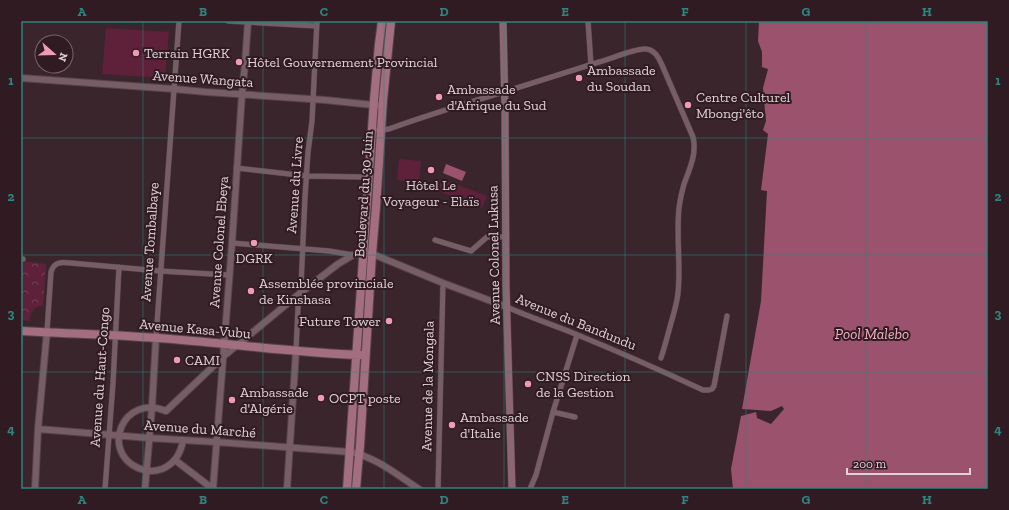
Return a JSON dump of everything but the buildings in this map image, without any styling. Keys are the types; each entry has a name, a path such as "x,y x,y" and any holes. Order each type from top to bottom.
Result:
{"main road":[{"name":"Boulevard du 30 Juin","path":"347,489 372,130 382,21"},
{"name":"Boulevard du 30 Juin","path":"356,489 381,130 391,21"},
{"name":"Avenue Colonel Lukusa","path":"503,21 507,307 512,489"},
{"name":"Avenue Kasa-Vubu","path":"21,331 115,335 296,351 366,355"}],"street":[{"name":"Avenue Tombalbaye","path":"145,489 179,21"},
{"path":"228,21 317,24"},
{"path":"588,21 591,65"},
{"name":"Avenue Colonel Ebeya","path":"213,489 248,22"},
{"name":"Avenue du Livre","path":"296,351 317,24"},
{"path":"372,130 389,129 505,91 639,50 646,49 654,53 660,61 694,140 692,162 684,184 679,208 678,247 680,257 678,294 676,307 661,358"},
{"name":"Avenue Wangata","path":"21,78 296,99 313,99 383,106"},
{"path":"236,168 307,176 363,177 369,179"},
{"path":"435,240 471,251 488,237 506,237"},
{"path":"232,243 303,248 353,255"},
{"name":"Avenue du Bandundu","path":"353,255 372,254 380,256 443,284 507,307 577,335 665,372 703,390 712,389 714,386 727,316"},
{"path":"183,440 180,451 175,460 165,468 146,471 133,466 124,456 119,443 119,436 122,424 130,415 140,409 152,407 166,411 237,345 299,294 338,264 353,255"},
{"path":"35,489 38,429 47,331 50,277 52,269 56,264 64,262 160,271 229,275"},
{"name":"Avenue du Haut-Congo","path":"105,489 119,267"},
{"name":"Avenue de la Mongala","path":"438,489 443,284"},
{"path":"530,489 536,474 553,412 577,335"},
{"path":"287,489 296,351"},
{"path":"553,412 575,417"},
{"name":"Avenue du Marché","path":"38,429 350,452 368,457 419,489"},
{"path":"175,460 213,489"}],"green space":[{"name":"Terrain HGRK","path":"106,28 169,32 165,78 102,74"},
{"path":"399,159 421,161 419,182 397,180"},
{"path":"442,179 487,196 482,208 438,191"},
{"path":"21,261 46,264 43,306 37,307 33,310 29,321 21,320"}],"water":[{"name":"Pool Malebo","path":"759,21 988,21 988,489 733,489 731,469 741,416 756,412 757,418 771,424 784,409 782,406 771,411 742,409 761,301 767,191 761,190 768,134 763,130 766,121 763,88 768,69 762,67 762,52 758,41"},
{"path":"446,164 466,172 462,181 443,173"}],"place":[{"name":"Terrain HGRK","path":"136,53"},
{"name":"Hôtel Gouvernement Provincial","path":"239,62"},
{"name":"Ambassade du Soudan","path":"579,78"},
{"name":"Ambassade d'Afrique du Sud","path":"439,97"},
{"name":"Centre Culturel Mbongi'êto","path":"688,105"},
{"name":"Hôtel Le Voyageur - Elaïs","path":"431,170"},
{"name":"DGRK","path":"254,243"},
{"name":"Assemblée provinciale de Kinshasa","path":"251,291"},
{"name":"Future Tower","path":"389,321"},
{"name":"CAMI","path":"177,360"},
{"name":"CNSS Direction de la Gestion","path":"528,384"},
{"name":"OCPT poste","path":"321,398"},
{"name":"Ambassade d'Algérie","path":"232,400"},
{"name":"Ambassade d'Italie","path":"452,425"}]}
